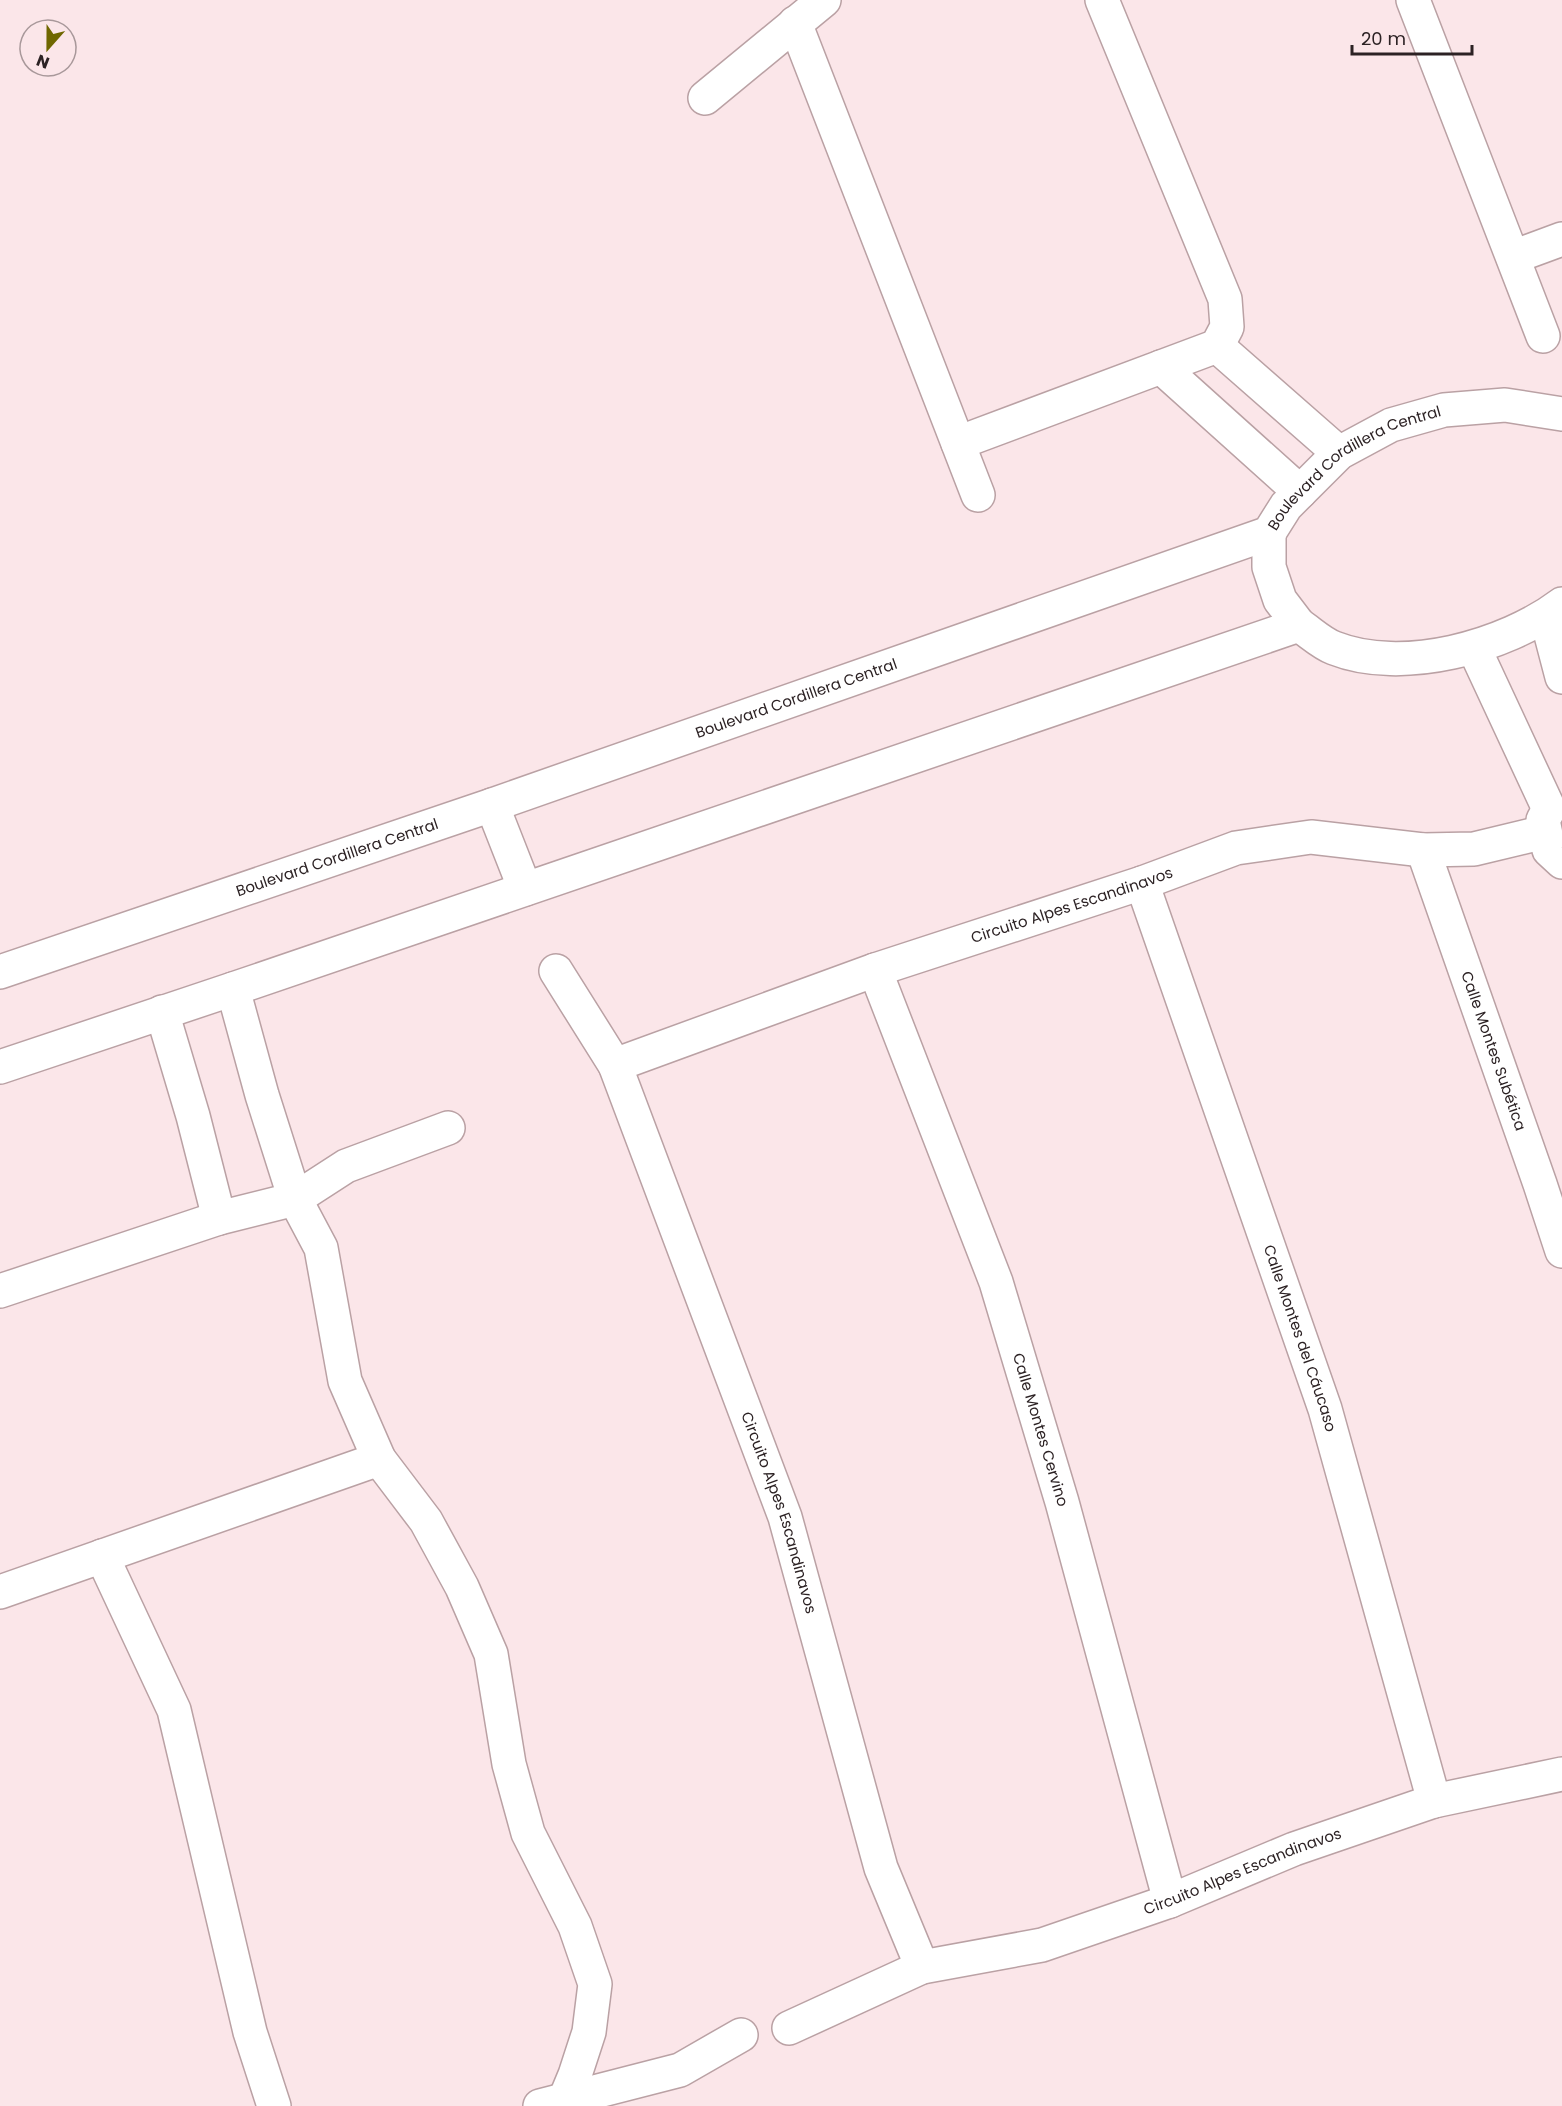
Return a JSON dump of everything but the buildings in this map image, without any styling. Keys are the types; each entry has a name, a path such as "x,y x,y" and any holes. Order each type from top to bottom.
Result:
{"street":[{"path":"705,98 824,0"},
{"path":"958,443 1217,345 1227,327 1225,299 1102,0"},
{"path":"1413,0 1514,256 1543,336"},
{"path":"795,23 978,495"},
{"path":"1514,256 1562,239"},
{"path":"1217,345 1339,453"},
{"path":"1161,367 1300,492"},
{"name":"Boulevard Cordillera Central","path":"0,972 492,805 1269,533 1286,506 1339,453 1391,425 1444,410 1505,405 1562,414"},
{"path":"1269,533 1269,567 1280,600 1299,625 1332,647 1368,657 1421,658 1474,648 1554,610 1562,677"},
{"path":"0,1067 1299,625"},
{"path":"1474,648 1552,813 1549,850 1562,862"},
{"path":"492,805 525,889"},
{"name":"Circuito Alpes Escandinavos","path":"615,1065 875,970 1142,883 1236,848 1311,837 1423,850 1474,849 1552,813"},
{"name":"Calle Montes Subética","path":"1423,850 1551,1180 1562,1251"},
{"name":"Calle Montes del Cáucaso","path":"1142,883 1325,1409 1434,1801"},
{"name":"Calle Montes Cervino","path":"875,970 996,1282 1062,1502 1170,1901"},
{"name":"Circuito Alpes Escandinavos","path":"556,971 615,1065 785,1517 881,1868 922,1967"},
{"path":"233,989 262,1095 295,1199 321,1248 345,1381 379,1459 426,1521 462,1587 491,1654 509,1764 528,1833 575,1926 595,1984 589,2032 575,2075 552,2102"},
{"path":"162,1012 193,1116 219,1218"},
{"path":"0,1291 219,1218 295,1199 346,1166 448,1128"},
{"path":"0,1592 379,1459"},
{"path":"102,1557 174,1710 250,2031 274,2106"},
{"name":"Circuito Alpes Escandinavos","path":"789,2028 922,1967 1042,1945 1170,1901 1294,1849 1434,1801 1562,1774"},
{"path":"552,2102 680,2070 741,2035"}]}
